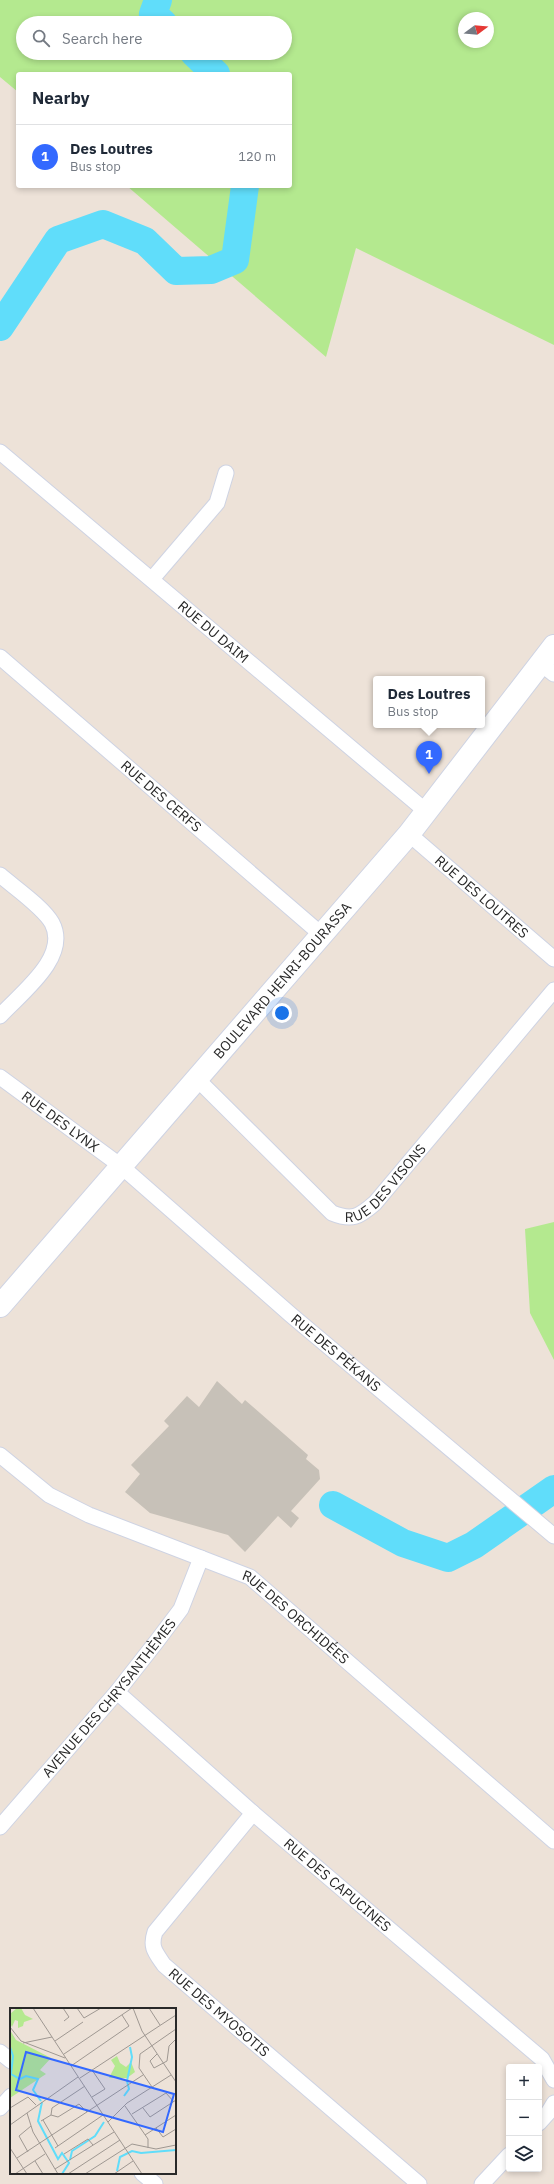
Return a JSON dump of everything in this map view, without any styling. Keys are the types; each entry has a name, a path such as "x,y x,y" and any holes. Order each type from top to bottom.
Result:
{"main road":[{"name":"BOULEVARD HENRI-BOURASSA","path":"0,1306 410,834 547,669 554,646"}],"street":[{"name":"RUE DU DAIM","path":"0,452 427,812"},
{"path":"152,580 217,503 226,473"},
{"name":"RUE DES CERFS","path":"0,657 322,935"},
{"name":"RUE DES LOUTRES","path":"410,834 554,959"},
{"path":"0,875 39,908 52,922 56,936 56,950 49,964 0,1016"},
{"name":"RUE DES VISONS","path":"197,1079 332,1213 344,1218 356,1217 375,1203 554,990"},
{"name":"RUE DES LYNX","path":"0,1077 121,1166"},
{"name":"RUE DES PÉKANS","path":"121,1166 291,1315 538,1520 554,1536"},
{"name":"RUE DES ORCHIDÉES","path":"0,1455 49,1495 101,1521 250,1577 554,1841"},
{"name":"AVENUE DES CHRYSANTHÈMES","path":"0,1827 117,1692 180,1609 201,1558"},
{"name":"RUE DES CAPUCINES","path":"117,1692 253,1813 542,2059 554,2080"},
{"name":"RUE DES MYOSOTIS","path":"253,1813 155,1932 152,1942 155,1953 164,1964 419,2184"},
{"path":"0,2052 10,2060"},
{"path":"0,2108 10,2097"},
{"path":"542,2120 554,2103"},
{"path":"482,2184 506,2158"},
{"path":"143,2174 155,2184"}],"green space":[{"path":"0,0 554,0 554,345 356,248 326,357 129,188 292,188 292,72 16,72 16,90 0,77"},
{"path":"554,1222 554,1360 530,1313 525,1229"}],"building":[{"path":"217,1381 242,1404 245,1400 308,1455 306,1459 319,1470 320,1479 291,1511 299,1518 291,1528 278,1516 245,1552 228,1535 150,1513 125,1492 140,1474 131,1465 169,1426 164,1421 187,1396 199,1407"}],"waterway":[{"path":"155,16 153,14 158,0"},
{"path":"201,60 214,72"},
{"path":"0,327 58,240 103,224 145,241 176,271 211,270 235,260 245,188"},
{"path":"333,1505 403,1543 448,1558 474,1545 554,1489"}],"place":[{"name":"Des Loutres","path":"429,774"}]}
